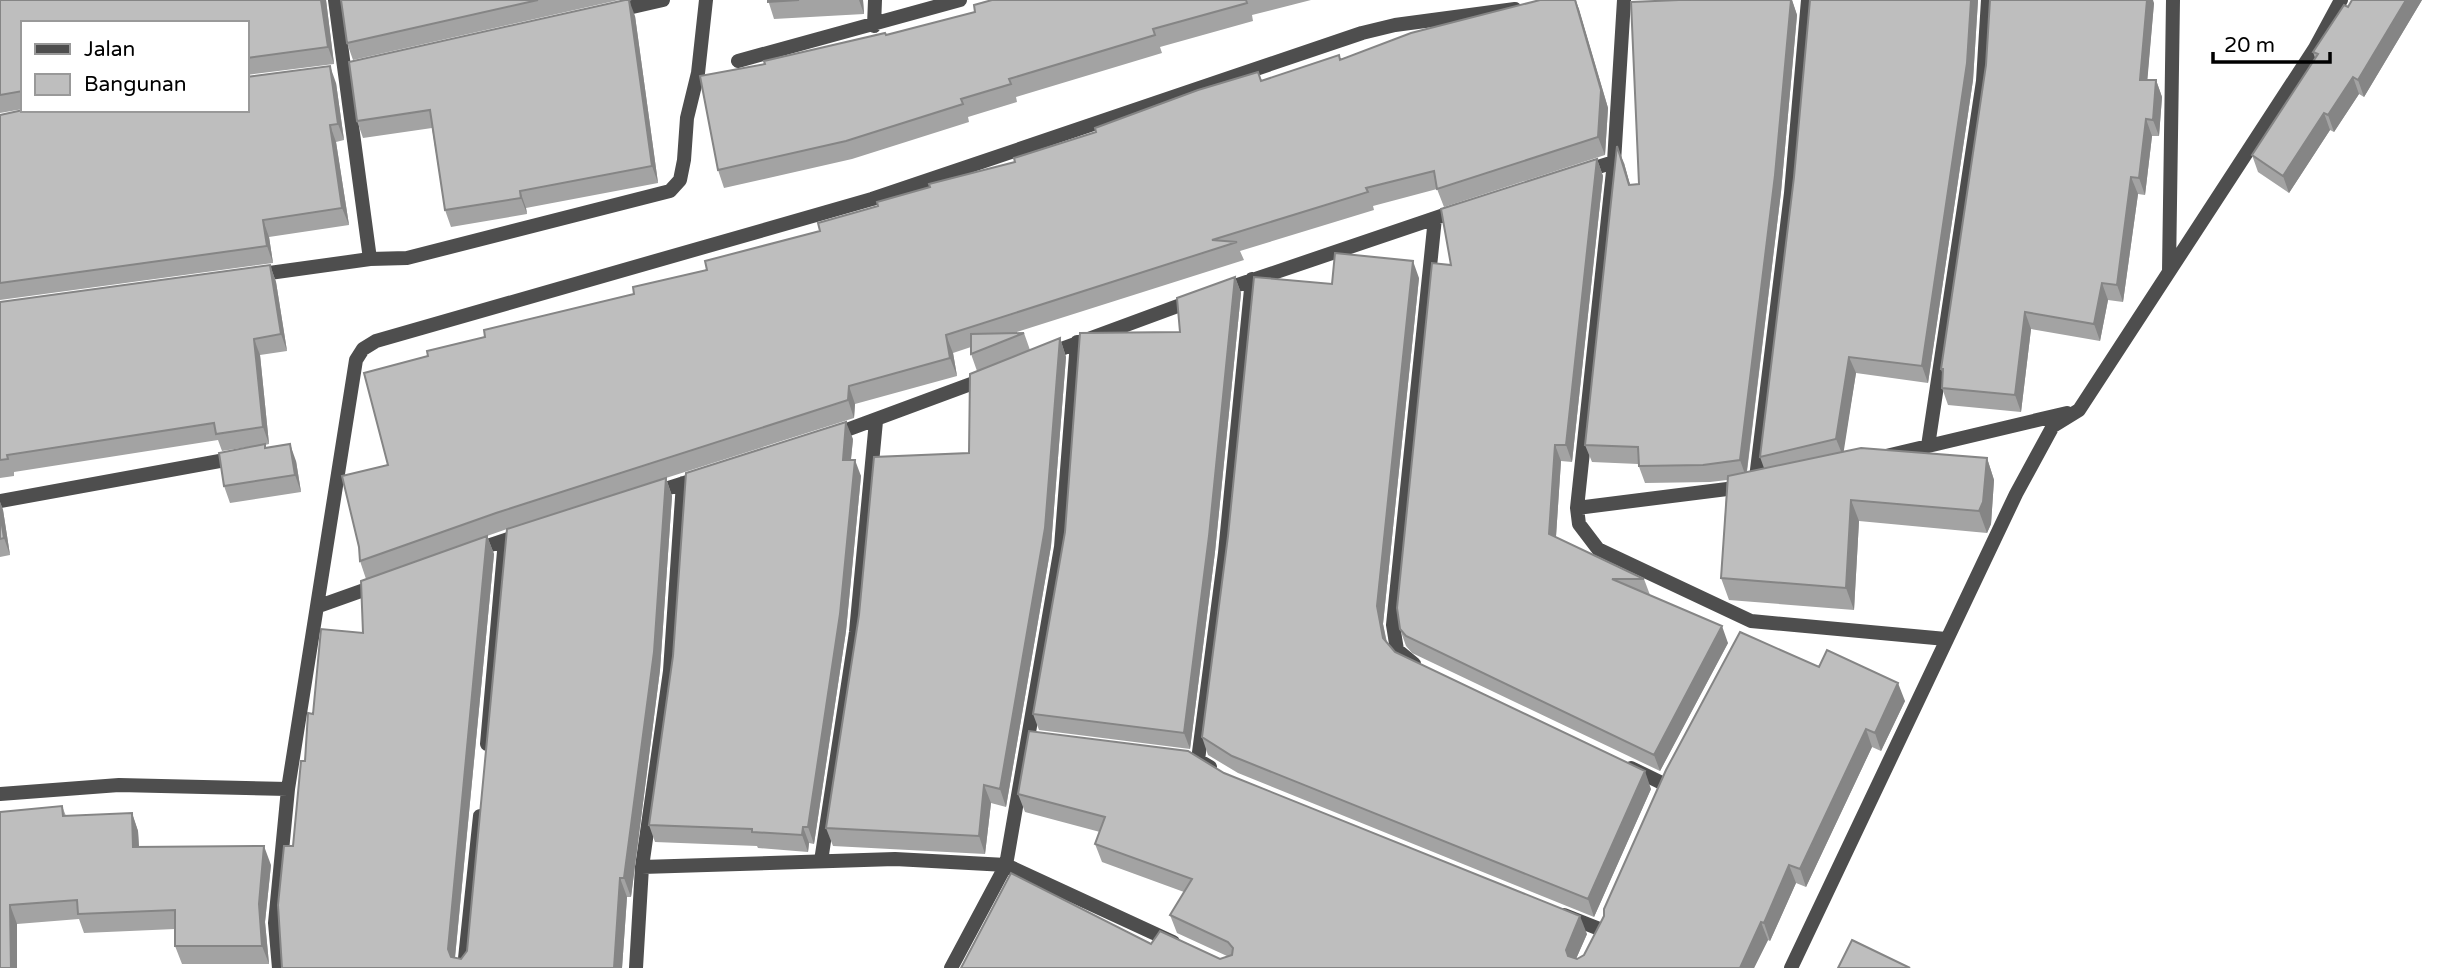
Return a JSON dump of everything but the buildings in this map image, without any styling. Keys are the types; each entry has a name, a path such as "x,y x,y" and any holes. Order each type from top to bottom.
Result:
{"street":[{"path":"335,0 370,259"},
{"path":"597,15 663,0"},
{"path":"246,276 370,259 407,258 670,191 680,180 684,160 687,118 698,72 706,0"},
{"path":"874,0 874,26"},
{"path":"738,61 874,26 960,0"},
{"path":"1624,0 1614,162 1577,508 1579,523 1598,549 1748,627 1947,639"},
{"path":"1577,508 1762,484 1808,0"},
{"path":"1928,446 1983,81 1988,0"},
{"path":"2169,272 2173,0"},
{"path":"1791,968 2016,494 2053,426 2079,410 2315,48 2340,0"},
{"path":"279,968 275,923 288,789 356,360 363,349 376,341 873,199 1362,33 1395,25 1534,6"},
{"path":"1563,178 1614,162"},
{"path":"1027,362 1252,279 1473,206"},
{"path":"1431,673 1406,661 1397,650 1394,625 1435,218"},
{"path":"1225,777 1191,760 1224,553 1252,279"},
{"path":"951,968 1006,865 1034,739 1062,547 1077,342"},
{"path":"824,438 876,421 1002,372"},
{"path":"1875,458 2079,410"},
{"path":"821,861 856,632 876,421"},
{"path":"0,501 253,455"},
{"path":"632,499 722,471"},
{"path":"636,968 642,867 670,671 683,483"},
{"path":"455,558 543,528"},
{"path":"486,753 505,540"},
{"path":"319,606 393,579"},
{"path":"1615,761 1665,785"},
{"path":"0,794 119,785 288,789"},
{"path":"464,968 481,807"},
{"path":"642,867 939,859 1006,865 1193,951"},
{"path":"1551,910 1602,929"}]}
